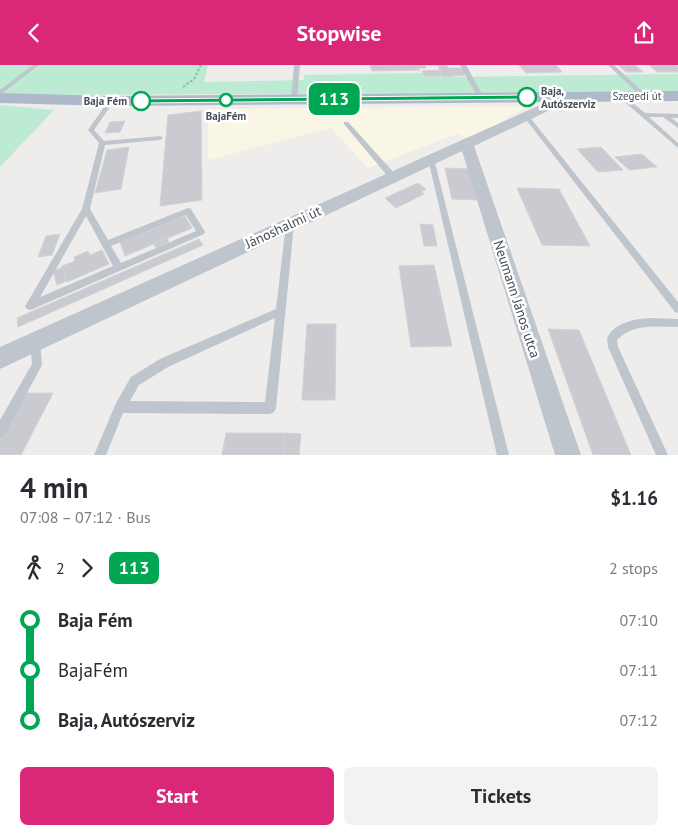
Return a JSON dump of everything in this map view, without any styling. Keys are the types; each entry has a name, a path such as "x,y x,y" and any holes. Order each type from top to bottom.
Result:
{"main road":[{"name":"Szegedi út","path":"0,98 111,101 678,96"}],"street":[{"name":"Jánoshalmi út","path":"0,357 567,97"},
{"name":"Neumann János utca","path":"466,143 568,455"}],"lane":[{"path":"0,93 36,65"},
{"path":"294,99 297,65"},
{"path":"463,65 481,97"},
{"path":"611,65 644,96"},
{"path":"621,96 678,146"},
{"path":"102,143 91,130 111,101"},
{"path":"643,115 678,116"},
{"path":"526,116 678,309"},
{"path":"665,116 678,126"},
{"path":"346,123 393,177"},
{"path":"102,143 160,138"},
{"path":"102,143 86,209 30,306 202,232 188,211 106,244"},
{"path":"431,159 502,455"},
{"path":"86,209 119,268"},
{"path":"120,407 270,408 290,224"},
{"path":"100,455 120,407 135,381 157,368 281,311"},
{"path":"662,455 613,347 612,339 623,328 642,324 678,323"},
{"path":"0,432 37,365 35,341"}],"path":[{"path":"172,100 176,91 194,79 202,65"}],"shaded area":[{"path":"529,106 506,118 510,120 471,139 457,134 368,168 331,128 208,160 208,109"}],"green space":[{"path":"0,65 208,65 204,82 304,80 304,75 422,73 424,76 444,77 678,74 678,92 30,95 0,93"},
{"path":"0,105 54,110 0,167"}],"building":[{"path":"370,65 425,65 426,68 419,68 420,70 372,71"},
{"path":"438,65 447,65 448,68 462,68 466,75 443,77"},
{"path":"519,65 556,65 562,72 526,73"},
{"path":"618,65 635,65 643,72 626,72"},
{"path":"649,65 675,65 678,67 678,72 657,72"},
{"path":"440,70 443,76 424,76 422,71"},
{"path":"201,111 202,200 160,206 168,115"},
{"path":"125,121 120,132 105,133 110,122"},
{"path":"129,147 121,189 95,193 107,150"},
{"path":"601,147 623,170 598,172 577,149"},
{"path":"642,154 657,167 629,170 615,157"},
{"path":"445,168 469,169 478,200 452,199"},
{"path":"418,183 426,189 421,192 424,194 396,208 385,198"},
{"path":"517,188 559,189 590,246 542,245"},
{"path":"185,216 192,228 125,256 120,242"},
{"path":"420,224 433,225 437,246 424,246"},
{"path":"60,234 52,255 38,257 46,236"},
{"path":"167,238 169,242 156,248 154,244"},
{"path":"199,239 203,245 18,327 17,318"},
{"path":"102,250 109,264 67,282 62,266 75,261 74,257 88,251 90,255"},
{"path":"434,265 452,346 411,347 399,266"},
{"path":"63,267 66,281 57,285 53,271"},
{"path":"307,324 336,324 335,400 302,400"},
{"path":"548,329 579,330 631,455 593,455"},
{"path":"24,393 53,393 21,455 0,455 0,437"},
{"path":"226,433 285,433 284,455 222,455"},
{"path":"285,433 301,434 299,455 284,455"}],"bus line":[{"name":"113","path":"141,101 527,97"}],"place":[{"name":"Baja, Autószerviz","path":"527,97"},
{"name":"BajaFém","path":"226,100"},
{"name":"Baja Fém","path":"141,101"}]}
